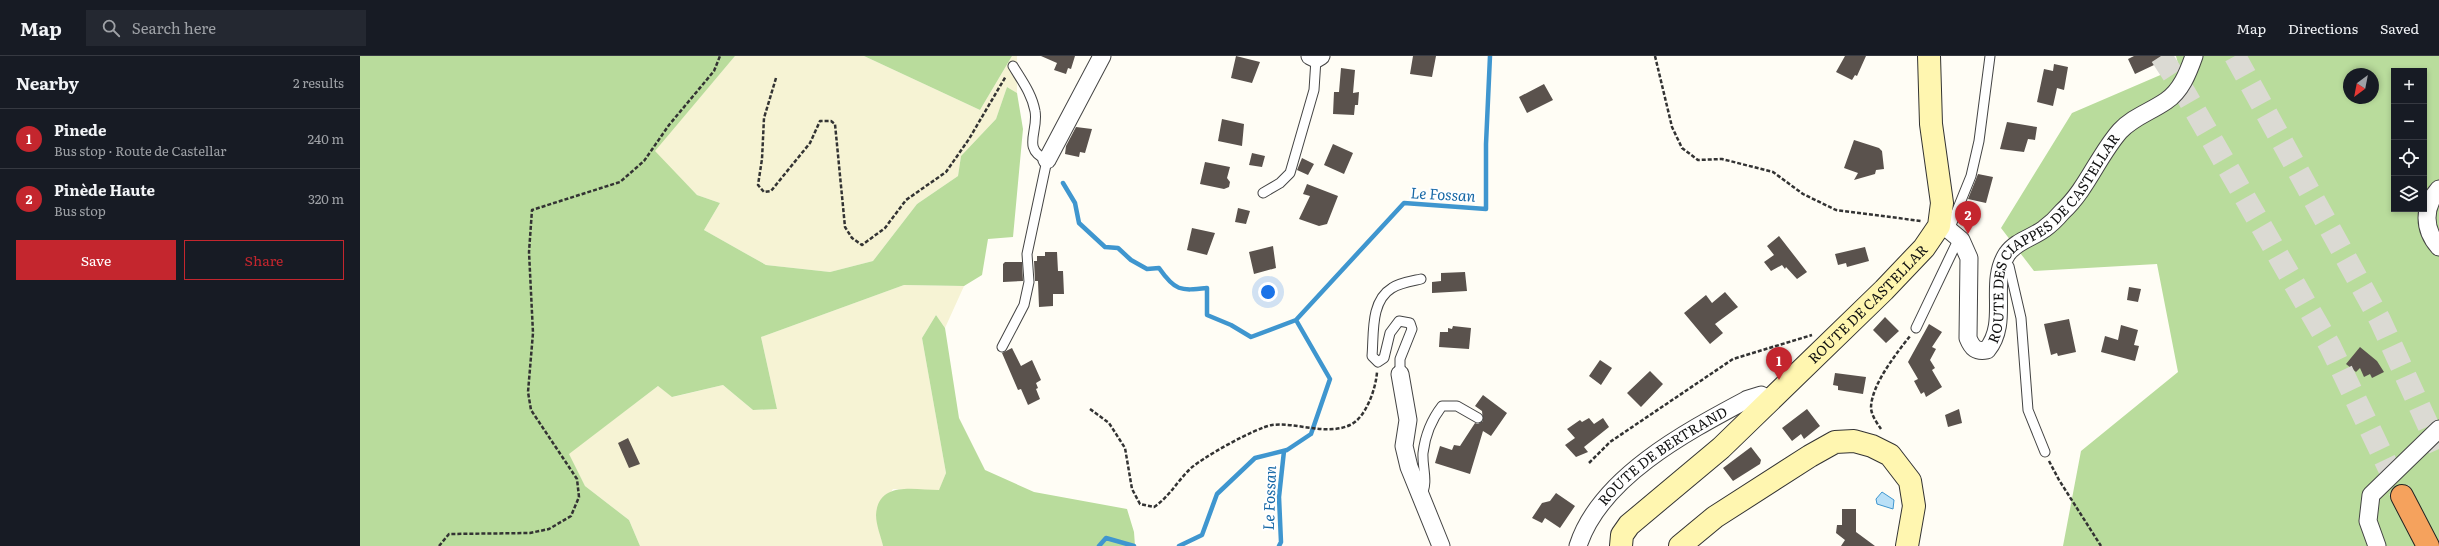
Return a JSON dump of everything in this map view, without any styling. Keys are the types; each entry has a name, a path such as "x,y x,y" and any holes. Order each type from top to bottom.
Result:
{"highway":[{"path":"2402,496 2428,546"}],"street":[{"path":"1047,160 1102,56"},
{"name":"ROUTE DE CASTELLAR","path":"1621,546 1622,535 1629,525 1721,448 1884,290 1924,248 1949,232 1942,203 1931,124 1929,56"},
{"name":"ROUTE DES CIAPPES DE CASTELLAR","path":"1949,232 1969,258 1968,338 1972,347 1980,351 1987,350 1994,342 2000,316 2000,277 2002,264 2008,254 2022,241 2045,229 2073,203 2120,131 2141,114 2166,101 2186,79 2194,56"},
{"path":"2439,189 2433,195 2426,216 2428,231 2439,247"},
{"path":"1400,374 1408,420 1404,446 1409,467 1441,546"},
{"name":"ROUTE DE BERTRAND","path":"1578,546 1598,509 1616,486 1655,455 1748,399 1761,395 1770,400"},
{"path":"2377,546 2368,521 2371,495 2439,429"},
{"path":"1680,546 1715,517 1810,456 1835,442 1854,441 1872,446 1890,455 1910,481 1914,506 1907,546"}],"lane":[{"path":"1916,328 1949,232 1971,176 1979,141 1990,56"},
{"path":"1263,193 1280,183 1290,172 1314,90 1316,57"},
{"path":"1002,347 1024,305 1029,282 1027,254 1047,160 1038,156 1032,147 1035,112 1029,92 1013,66"},
{"path":"2002,264 2009,266 2021,318 2028,410 2045,452"},
{"path":"1400,374 1400,359 1412,330 1410,323 1399,321 1390,333 1384,358 1378,362 1372,356 1375,317 1381,297 1392,287 1421,279"},
{"path":"1421,496 1426,488 1423,452 1432,420 1442,406 1457,406 1478,418"}],"path":[{"path":"439,546 449,534 530,533 549,529 571,516 579,497 576,479 531,410 528,392 533,333 529,252 532,210 620,182 644,161 669,125 714,71 720,56"},
{"path":"1655,56 1672,127 1682,148 1698,160 1722,159 1739,165 1773,172 1803,194 1836,210 1914,219 1949,232"},
{"path":"776,78 764,118 762,159 758,185 764,192 771,190 810,144 820,121 830,121 835,124 845,227 852,238 862,245 885,228 906,200 946,172 969,139 1013,66"},
{"path":"1882,431 1875,422 1871,407 1880,380 1916,328"},
{"path":"1589,463 1610,442 1733,359 1816,334"},
{"path":"1090,409 1109,423 1125,448 1132,489 1140,504 1154,507 1166,499 1190,469 1233,442 1271,425 1332,428 1350,425 1363,413 1376,378 1378,362"},
{"path":"2045,452 2059,480 2101,546"}],"shaded area":[{"path":"735,56 864,56 980,110 1012,56 1017,56 1017,93 1007,87 996,119 961,156 958,176 917,204 873,261 830,272 766,265 704,230 720,203 697,195 654,151"},
{"path":"904,285 964,286 945,328 936,315 922,338 946,473 939,491 893,489 876,515 883,546 640,546 629,520 585,486 568,454 658,386 673,397 723,385 753,410 777,409 761,337"}],"green space":[{"path":"360,56 735,56 655,151 697,195 720,203 704,230 766,265 830,272 873,261 917,204 958,176 961,156 996,119 1007,87 1017,93 1023,129 1013,237 988,239 982,275 964,286 904,285 761,337 777,409 753,410 723,385 672,397 658,386 569,454 585,486 629,520 640,546 360,546"},
{"path":"864,56 1012,56 980,110"},
{"path":"2176,56 2439,56 2439,546 2063,546 2081,451 2178,372 2157,264 2034,271 2001,228 2072,113 2179,67"},
{"path":"936,315 945,328 959,418 985,470 1034,492 1127,509 1134,532 1135,546 883,546 876,515 878,504 883,496 899,489 939,490 946,473 922,338"}],"water":[{"path":"1882,492 1894,500 1893,509 1877,504 1876,499"}],"building":[{"path":"1041,56 1075,56 1071,69 1068,68 1066,74 1054,70 1057,63"},
{"path":"1236,56 1260,62 1252,83 1231,78"},
{"path":"1413,56 1436,56 1432,77 1410,74"},
{"path":"1845,56 1866,56 1857,76 1855,75 1852,80 1836,72"},
{"path":"2134,56 2173,56 2135,74 2128,59"},
{"path":"2054,64 2068,67 2064,90 2057,88 2053,106 2037,102 2044,69 2053,71"},
{"path":"1341,68 1355,70 1353,93 1359,92 1358,105 1355,105 1354,115 1333,114 1334,92 1339,92"},
{"path":"1544,84 1553,100 1527,113 1519,97"},
{"path":"1222,119 1244,124 1242,146 1218,141"},
{"path":"2007,122 2037,127 2035,140 2028,139 2024,152 2000,149"},
{"path":"1076,127 1092,129 1085,153 1080,152 1079,157 1065,154 1066,146"},
{"path":"1854,140 1879,148 1882,151 1884,169 1876,170 1875,174 1854,180 1858,173 1844,168"},
{"path":"1333,144 1353,153 1344,174 1324,165"},
{"path":"1252,153 1265,156 1262,167 1249,165"},
{"path":"1302,158 1314,164 1308,175 1297,170"},
{"path":"1205,162 1230,167 1227,178 1230,182 1229,187 1224,189 1200,184"},
{"path":"1978,174 1993,177 1986,203 1968,199"},
{"path":"1307,184 1338,196 1327,224 1319,226 1299,219 1310,196 1303,194"},
{"path":"1238,208 1250,211 1246,224 1235,222"},
{"path":"1192,228 1215,233 1207,255 1187,250"},
{"path":"1779,236 1807,272 1797,279 1786,267 1785,269 1782,265 1771,271 1764,262 1774,255 1767,246"},
{"path":"1273,246 1276,268 1254,274 1249,252"},
{"path":"1865,247 1869,261 1847,267 1846,263 1838,265 1835,254"},
{"path":"1045,252 1057,252 1058,271 1063,271 1064,294 1053,294 1053,306 1039,307 1038,281 1035,281 1034,261 1037,261 1037,256 1045,256"},
{"path":"1005,262 1022,262 1023,281 1003,282 1003,264"},
{"path":"1465,272 1467,291 1432,293 1432,282 1441,281 1441,273"},
{"path":"2129,287 2141,289 2138,302 2127,300"},
{"path":"1725,292 1738,307 1715,324 1723,333 1710,344 1684,313 1706,295 1712,303"},
{"path":"1885,317 1899,331 1886,343 1873,330"},
{"path":"2069,319 2076,352 2058,356 2057,353 2051,355 2044,324"},
{"path":"1929,324 1942,332 1932,347 1936,349 1930,360 1935,368 1932,370 1942,387 1926,397 1924,392 1921,394 1914,381 1918,379 1908,362"},
{"path":"2121,325 2138,330 2134,345 2139,346 2135,361 2101,352 2105,336 2118,340"},
{"path":"1453,326 1471,328 1469,349 1439,347 1440,332 1448,332 1448,328 1452,329"},
{"path":"2360,347 2377,361 2384,372 2372,378 2370,374 2364,377 2360,368 2356,372 2346,364"},
{"path":"1012,348 1021,366 1032,360 1041,380 1036,383 1038,388 1036,389 1040,399 1028,405 1021,389 1018,390 1002,353"},
{"path":"1600,360 1612,368 1601,385 1589,376"},
{"path":"1650,371 1663,384 1641,407 1627,393"},
{"path":"1835,373 1866,377 1863,394 1838,390 1838,386 1833,385"},
{"path":"1483,395 1507,413 1491,436 1483,431 1470,474 1435,463 1440,446 1452,450 1454,445 1460,446 1475,423 1478,424 1483,421 1482,411 1475,406"},
{"path":"1807,409 1820,426 1804,439 1801,434 1792,441 1782,428"},
{"path":"1959,409 1962,423 1948,427 1945,415"},
{"path":"1589,418 1594,424 1603,418 1609,427 1584,447 1588,452 1576,457 1565,445 1575,438 1567,429 1580,420 1582,422"},
{"path":"628,438 640,464 629,468 618,443"},
{"path":"1751,447 1761,460 1760,464 1733,481 1723,468"},
{"path":"1556,493 1575,506 1560,528 1545,518 1542,523 1532,518 1542,503 1550,501"},
{"path":"1842,509 1856,509 1856,532 1875,546 1841,546 1845,540 1836,533 1837,525 1842,525"}],"waterway":[{"name":"Le Fossan","path":"1063,183 1075,203 1079,223 1105,247 1118,248 1131,260 1147,269 1159,268 1169,281 1179,288 1207,288 1207,315 1231,325 1251,337 1296,320 1404,203 1486,209 1486,144 1490,56"},
{"name":"Le Fossan","path":"1179,546 1202,535 1217,494 1255,458 1287,450 1311,434 1330,379 1296,320"},
{"name":"Le Fossan","path":"1279,546 1281,542 1279,497 1284,451"},
{"path":"1099,546 1106,538 1134,546"}],"tunnel":[{"path":"2161,56 2185,93 2330,346 2402,496"},
{"path":"2235,56 2380,320 2439,449"}],"place":[{"name":"Pinède Haute","path":"1968,234"},
{"name":"Pinede","path":"1779,380"}]}
